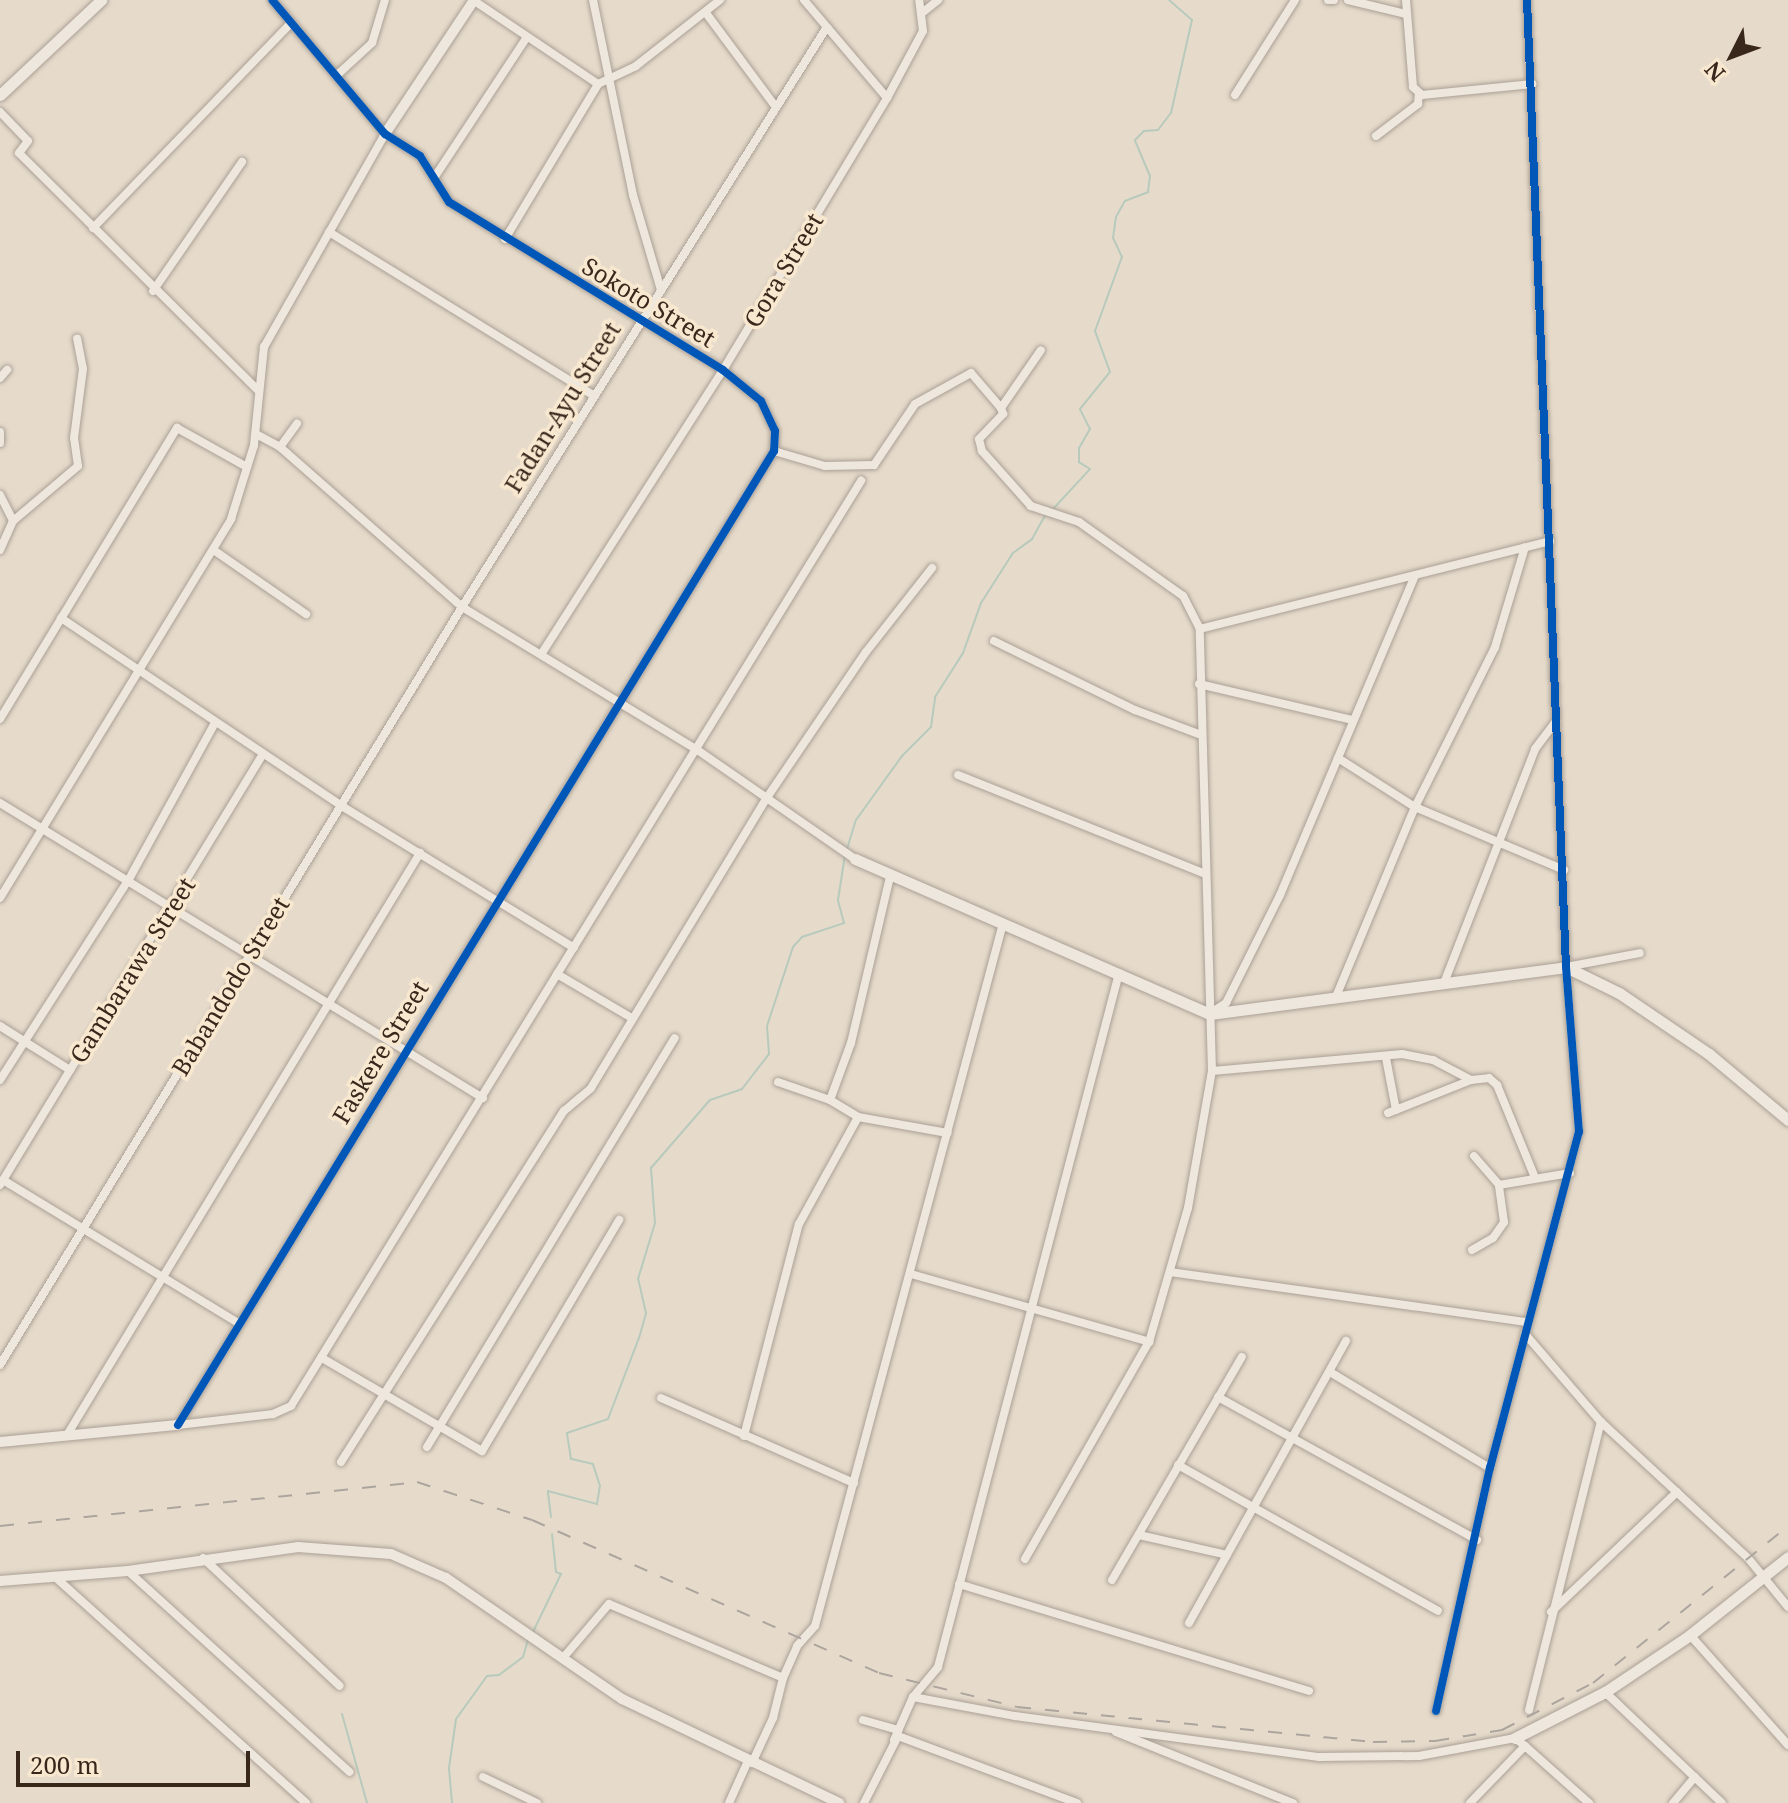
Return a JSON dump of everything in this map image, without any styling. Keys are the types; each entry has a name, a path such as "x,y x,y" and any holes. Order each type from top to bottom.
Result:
{"main road":[{"path":"0,95 101,0"},
{"path":"855,859 1002,927 1119,973 1210,1014 1335,1000 1566,967 1619,993 1709,1054 1788,1120"},
{"path":"1515,1738 1605,1692 1690,1635 1788,1557"}],"street":[{"name":"Sokoto Street","path":"272,0 385,134 420,156 449,202 723,370 761,401 775,431 774,451"},
{"path":"336,76 372,43 385,0"},
{"path":"0,898 215,551 247,467 256,434 264,347 385,134 474,0 598,84"},
{"path":"593,0 633,195 661,290"},
{"path":"505,239 598,84 610,81 720,0"},
{"path":"804,0 887,98"},
{"name":"Gora Street","path":"542,653 723,370 887,98 923,31 919,0"},
{"path":"922,13 938,0"},
{"path":"1235,95 1295,0"},
{"path":"1348,0 1406,14"},
{"path":"1406,0 1413,87 1419,93 1532,84"},
{"path":"1436,1711 1477,1540 1490,1468 1579,1132 1566,967 1527,0"},
{"path":"706,13 775,106"},
{"path":"93,228 290,24"},
{"name":"Fadan-Ayu Street","path":"462,607 639,321 827,27"},
{"path":"434,178 527,37"},
{"path":"1376,136 1418,104 1419,93"},
{"path":"0,112 28,141 19,153 153,291 258,390"},
{"path":"153,291 242,162"},
{"path":"329,232 593,395"},
{"path":"0,550 13,521 78,466 74,438 83,369 77,339"},
{"path":"1001,408 1041,350"},
{"path":"0,378 7,370"},
{"path":"621,703 774,451 825,466 874,465 915,404 971,373 1003,414 978,445 1024,501 1079,522 1183,596 1200,629 1199,734 1212,1071 1209,1108 1170,1272 1149,1342 1025,1559"},
{"path":"280,447 297,424"},
{"path":"0,719 177,428 247,467"},
{"path":"0,432 0,443"},
{"path":"256,434 280,447 462,607 696,749 855,859"},
{"path":"0,1442 282,1412 322,1358 861,481"},
{"path":"0,495 13,521"},
{"path":"1200,629 1550,541"},
{"path":"1335,1000 1415,807 1495,647 1525,547"},
{"path":"215,551 306,614"},
{"path":"341,1462 564,1111 591,1088 630,1017 766,799 866,652 932,568"},
{"path":"1210,1014 1226,1003 1280,895 1415,576"},
{"name":"Babandodo Street","path":"0,1365 462,607"},
{"path":"61,618 142,669 215,723 340,805 494,902 574,948"},
{"path":"994,641 1135,710 1199,734"},
{"path":"1199,684 1353,720"},
{"name":"Faskere Street","path":"178,1425 494,902 621,703"},
{"path":"1444,983 1535,749 1556,721"},
{"path":"0,1080 128,881 215,723"},
{"name":"Gambarawa Street","path":"2,1182 263,754"},
{"path":"1338,758 1415,807 1497,845 1564,870"},
{"path":"958,775 1205,874"},
{"path":"0,803 247,958 483,1098"},
{"path":"67,1435 420,853"},
{"path":"830,1100 851,1043 890,877"},
{"path":"729,1803 773,1718 783,1678 797,1646 815,1626 1002,927"},
{"path":"1566,967 1640,953"},
{"path":"864,1803 913,1697 938,1667 1035,1306 1119,973"},
{"path":"557,974 630,1017"},
{"path":"0,1026 70,1070"},
{"path":"427,1447 435,1428 675,1038"},
{"path":"1212,1071 1386,1058 1402,1054 1433,1060 1471,1080"},
{"path":"1386,1058 1392,1111 1471,1080 1489,1078 1497,1085 1534,1175"},
{"path":"778,1082 830,1100 858,1117 948,1133"},
{"path":"744,1436 799,1224 858,1117"},
{"path":"1472,1250 1493,1238 1504,1222 1499,1185 1474,1156"},
{"path":"1499,1185 1534,1175 1570,1173"},
{"path":"2,1182 85,1227 238,1323"},
{"path":"322,1358 435,1428 482,1451 619,1220"},
{"path":"1170,1272 1527,1322"},
{"path":"911,1274 1035,1306 1149,1342"},
{"path":"1525,1334 1601,1422 1764,1576 1788,1607"},
{"path":"1189,1623 1346,1341"},
{"path":"1112,1580 1242,1357"},
{"path":"1330,1372 1490,1468"},
{"path":"1218,1397 1477,1540"},
{"path":"661,1398 854,1483"},
{"path":"1529,1710 1550,1612 1601,1422"},
{"path":"1178,1465 1438,1611"},
{"path":"1550,1612 1677,1492"},
{"path":"1139,1535 1227,1555"},
{"path":"0,1581 128,1571 202,1558 298,1547 391,1554 446,1578 622,1699 839,1803"},
{"path":"202,1558 340,1686"},
{"path":"128,1571 350,1772"},
{"path":"54,1576 306,1803"},
{"path":"959,1584 1309,1691"},
{"path":"563,1658 609,1604 783,1678"},
{"path":"1690,1635 1788,1745"},
{"path":"1605,1692 1722,1803"},
{"path":"913,1697 1319,1757 1419,1756 1515,1738 1589,1803"},
{"path":"863,1720 899,1730"},
{"path":"1107,1728 1293,1803"},
{"path":"894,1740 898,1736 926,1745 1077,1803"},
{"path":"1470,1803 1525,1746"},
{"path":"483,1777 537,1803"},
{"path":"1673,1803 1695,1777"}],"waterway":[{"path":"1053,509 1090,469 1079,462 1079,448 1090,429 1080,409 1110,372 1095,331 1122,257 1113,238 1116,217 1125,201 1148,192 1150,176 1135,140 1144,131 1158,130 1171,113 1192,20 1169,0"},
{"path":"847,849 856,820 902,756 931,727 935,697 963,653 981,603 1013,553 1032,539 1045,516"},
{"path":"551,1517 548,1491 597,1504 600,1486 593,1464 571,1459 567,1433 608,1419 639,1338 646,1313 638,1279 655,1223 651,1168 710,1100 742,1089 769,1054 767,1026 793,947 802,937 844,923 838,900 845,855"},
{"path":"532,1634 561,1574 556,1572 552,1534"},
{"path":"452,1803 449,1768 456,1719 487,1676 499,1675 523,1657 528,1639"},
{"path":"342,1714 367,1803"}],"railway":[{"path":"0,1526 417,1482 532,1520 879,1673 1017,1707 1373,1742 1435,1741 1502,1730 1593,1683 1788,1526"}],"cycle path":[{"path":"178,1425 774,451 775,431 761,401 723,370 449,202 420,156 385,134 272,0"},
{"path":"1436,1711 1490,1468 1579,1132 1566,967 1527,0"}]}
